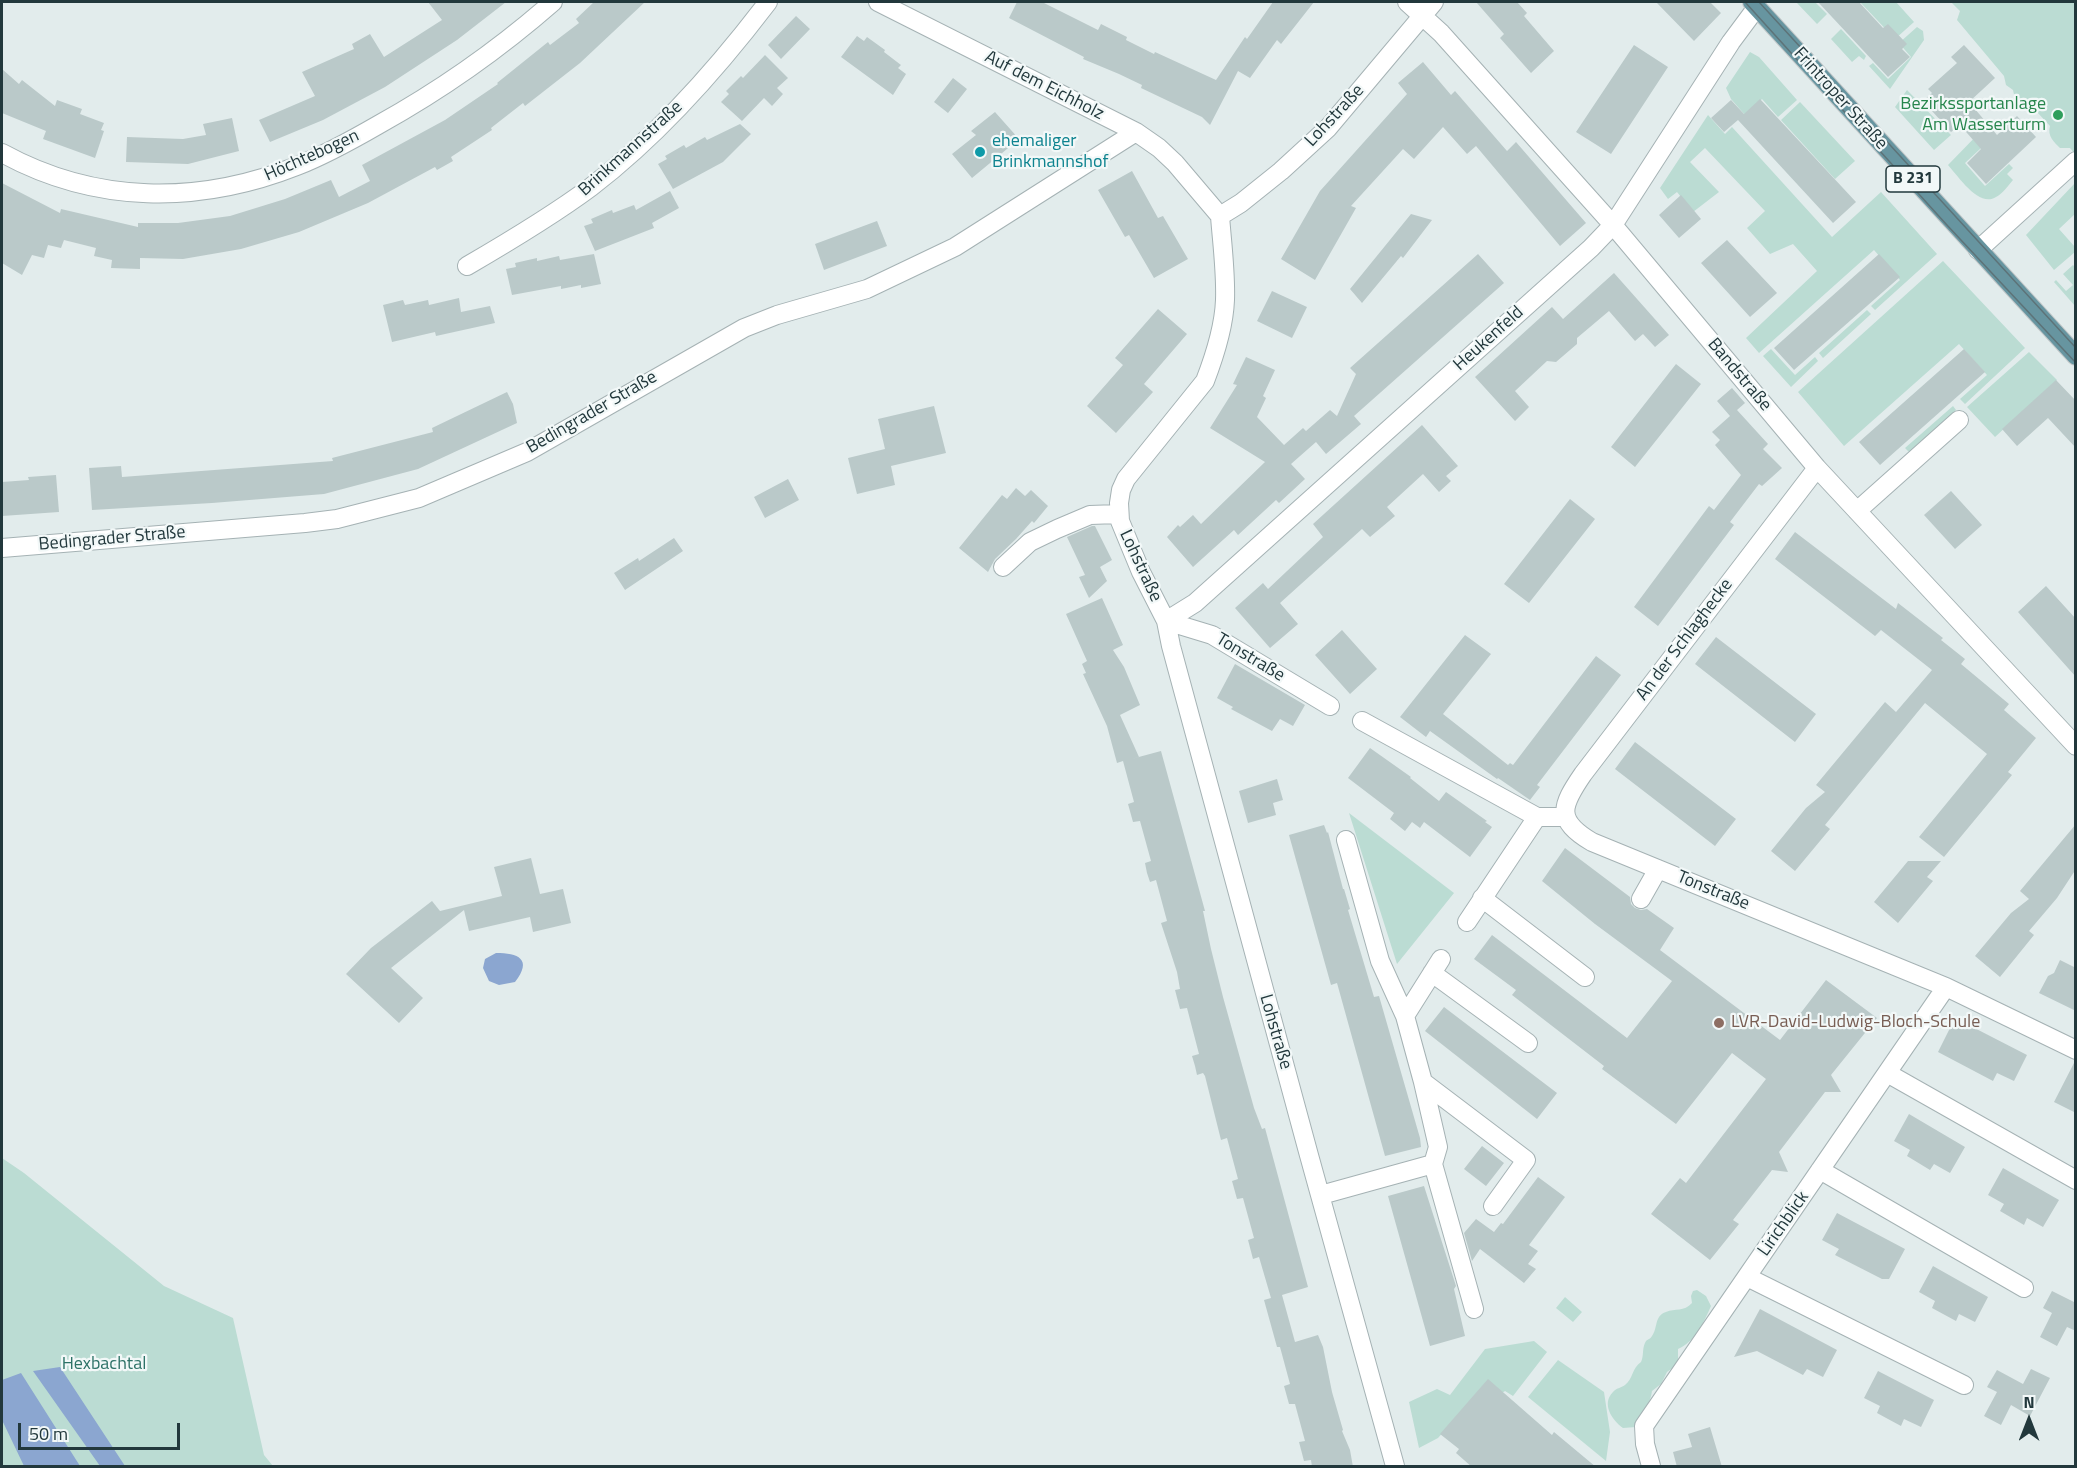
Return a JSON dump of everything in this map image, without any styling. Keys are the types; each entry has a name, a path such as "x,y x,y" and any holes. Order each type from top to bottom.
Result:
{"main road":[{"name":"Frintroper Straße","path":"1754,4 2076,356"}],"street":[{"name":"Höchtebogen","path":"2,153 33,168 78,184 150,194 186,194 259,179 321,155 446,86 489,55 552,2"},
{"name":"Brinkmannstraße","path":"467,266 556,212 592,186 642,144 688,98 768,2"},
{"name":"Auf dem Eichholz","path":"878,2 1136,132 1159,147 1176,163 1220,216"},
{"name":"Bandstraße","path":"1407,2 1429,9 1817,468 2076,746"},
{"name":"Heukenfeld","path":"1166,621 1195,603 1591,248 1613,225 1754,4"},
{"name":"Lohstraße","path":"1395,1467 1256,964 1166,621 1132,554 1118,513 1121,490 1126,479 1205,381 1212,362 1225,300 1220,216 1241,203 1281,171 1328,128 1429,9"},
{"name":"Bedingrader Straße","path":"2,548 305,523 337,519 419,498 543,444 744,328 777,315 867,289 921,264 963,242 1136,132"},
{"path":"1978,250 2076,161"},
{"path":"1857,511 1959,420"},
{"name":"An der Schlaghecke","path":"1565,817 1564,808 1567,798 1583,774 1817,468"},
{"path":"1003,567 1030,542 1057,529 1090,515 1118,513"},
{"name":"Tonstraße","path":"1166,621 1212,635 1330,706"},
{"path":"1362,721 1537,817 1565,817"},
{"path":"1467,922 1537,817"},
{"name":"Tonstraße","path":"1565,817 1579,834 1592,842 1947,987 2076,1050"},
{"path":"1346,840 1380,961 1405,1016 1438,1147 1433,1164 1474,1309"},
{"path":"1641,899 1658,869"},
{"path":"1482,898 1585,977"},
{"path":"1405,1016 1436,966 1528,1043"},
{"name":"Lirichblick","path":"1652,1467 1645,1444 1644,1426 1947,987"},
{"path":"1887,1073 2076,1180"},
{"path":"1423,1082 1526,1160 1493,1206"},
{"path":"1321,1195 1433,1164"},
{"path":"1820,1170 2024,1288"},
{"path":"1747,1277 1964,1385"}],"green space":[{"path":"1796,2 1815,2 1827,14 1817,24"},
{"path":"1860,2 1896,2 1914,22 1895,39"},
{"name":"Bezirkssportanlage Am Wasserturm","path":"1951,2 2075,2 2075,154 2070,148 2060,148 2055,143 2050,136 2050,126 2037,112 2023,109 2018,103 2013,90 2006,85 2004,76 1957,20 1960,11"},
{"path":"1917,27 1923,31 1924,40 1890,89 1869,66 1873,63 1888,79 1911,57 1899,43"},
{"path":"1841,29 1866,56 1864,60 1859,56 1852,62 1831,39"},
{"path":"1750,52 1759,57 1797,100 1778,117 1762,99 1745,115 1731,99 1726,88"},
{"path":"1907,90 1951,135 1934,150 1895,107"},
{"path":"1800,102 1855,161 1835,179 1781,120"},
{"path":"1708,115 1725,134 1732,127 1832,237 1881,192 1937,254 1875,310 1871,306 1900,280 1874,250 1759,353 1746,338 1817,271 1793,244 1770,254 1747,228 1765,211 1705,148 1690,162 1719,192 1693,212 1677,192 1668,199 1660,188"},
{"path":"1982,130 1994,136 1965,163 1985,186 2009,164 2013,168 2007,174 2013,180 2000,194 1989,199 1976,195 1948,165"},
{"path":"2075,183 2075,214 2059,229 2075,247 2075,252 2054,270 2026,235"},
{"path":"1943,261 2025,348 1965,404 1960,399 1987,375 1959,344 1844,446 1798,392"},
{"path":"2073,265 2075,267 2075,306 2054,282 2056,280 2066,291 2073,285 2063,274"},
{"path":"1867,310 1871,314 1823,358 1819,353"},
{"path":"1771,349 1795,375 1815,357 1818,361 1791,387 1763,356"},
{"path":"2029,352 2057,380 1995,437 1967,407"},
{"path":"1953,406 1956,410 1910,453 1905,448"},
{"path":"1349,813 1454,893 1397,964"},
{"name":"Hexbachtal","path":"2,1158 24,1173 164,1286 233,1318 264,1455 273,1466 2,1466"},
{"path":"1697,1290 1706,1296 1711,1306 1702,1325 1689,1342 1678,1349 1678,1364 1667,1372 1661,1384 1652,1391 1648,1405 1636,1427 1623,1428 1609,1412 1610,1397 1614,1391 1628,1383 1641,1362 1645,1343 1654,1333 1660,1316 1666,1312 1689,1306 1692,1303 1693,1291"},
{"path":"1565,1297 1582,1312 1573,1322 1556,1308"},
{"path":"1534,1341 1547,1352 1513,1396 1505,1391 1502,1393 1488,1382 1438,1438 1419,1448 1409,1402 1437,1389 1450,1395 1485,1349"},
{"path":"1558,1360 1604,1392 1610,1432 1606,1461 1528,1397"}],"water":[{"path":"496,953 511,954 521,959 523,968 515,982 499,985 489,981 483,968 485,959"},
{"path":"60,1367 125,1466 100,1466 33,1371"},
{"path":"21,1373 80,1466 24,1466 2,1420 2,1380"}],"building":[{"path":"428,2 506,2 457,40 385,87 323,120 270,142 259,120 315,96 302,72 354,49 352,44 370,34 384,57 442,20"},
{"path":"594,2 645,2 580,63 525,106 523,103 491,128 492,130 451,157 453,161 437,170 435,167 368,203 299,232 241,249 183,259 140,258 140,269 111,268 112,260 94,256 96,248 64,240 61,248 48,245 44,258 32,255 22,275 2,263 2,183 60,213 61,209 138,227 138,223 178,223 230,216 285,199 331,180 339,197 370,181 362,165 445,120 498,84 548,42 550,45 579,23 576,19"},
{"path":"1017,2 1042,2 1098,30 1101,24 1154,54 1155,52 1216,80 1245,37 1247,39 1273,2 1314,2 1281,44 1277,40 1250,78 1238,71 1210,125 1202,117 1141,88 1142,85 1083,59 1084,57 1009,18"},
{"path":"1476,2 1517,2 1527,13 1524,16 1554,51 1531,73 1500,38 1504,34"},
{"path":"1656,2 1710,2 1721,13 1694,41"},
{"path":"1818,2 1859,2 1883,28 1888,24 1907,44 1902,49 1910,57 1888,77"},
{"path":"796,16 810,29 781,59 768,45"},
{"path":"857,36 864,41 867,37 901,65 898,68 906,74 893,95 841,57"},
{"path":"1634,45 1668,67 1611,154 1576,132"},
{"path":"1964,45 1995,78 1969,102 1997,135 2017,116 2036,137 1986,184 1967,163 1981,149 1960,125 1951,132 1923,101 1932,93 1928,89 1957,63 1951,57"},
{"path":"765,55 788,78 777,88 783,94 772,106 764,98 742,121 721,102 729,94 726,91 741,76 743,78"},
{"path":"1423,62 1451,95 1455,91 1507,151 1516,142 1586,223 1560,246 1476,146 1467,154 1443,127 1414,159 1403,149 1351,206 1356,208 1315,280 1281,259 1320,191 1407,94 1398,83"},
{"path":"2,69 19,84 22,80 55,106 57,100 82,109 80,114 104,123 101,130 104,131 95,158 43,139 46,131 2,113"},
{"path":"953,78 967,89 948,113 934,102"},
{"path":"1760,99 1856,202 1833,223 1738,120 1724,132 1711,118 1731,100 1744,114"},
{"name":"ehemaliger Brinkmannshof","path":"995,112 1019,139 972,178 952,154 976,135 971,131"},
{"path":"232,118 239,151 188,164 126,162 127,137 183,139 206,135 203,124"},
{"path":"740,124 751,134 723,162 673,189 658,164 667,159 665,156 684,145 686,148 705,137 707,140"},
{"path":"1132,171 1158,218 1163,216 1188,259 1154,278 1129,235 1125,237 1098,190"},
{"path":"670,191 679,208 652,223 654,228 595,251 584,226 593,223 591,219 612,210 613,213 634,205 636,210"},
{"path":"1681,195 1701,219 1679,238 1659,215"},
{"path":"1411,214 1432,220 1403,258 1401,256 1362,303 1350,289"},
{"path":"877,221 887,246 824,270 815,244"},
{"path":"1727,240 1777,293 1750,317 1701,263"},
{"path":"594,254 601,284 561,289 561,286 512,295 506,269 516,267 515,263 537,258 537,261 559,256 560,260"},
{"path":"1478,254 1504,283 1354,416 1361,424 1326,454 1316,442 1291,464 1305,479 1279,503 1276,500 1238,535 1234,530 1193,567 1167,537 1178,525 1180,527 1193,515 1201,524 1265,462 1210,428 1237,385 1233,384 1246,357 1275,370 1263,396 1266,398 1257,417 1284,445 1303,428 1306,431 1330,410 1337,416 1356,374 1350,368"},
{"path":"1879,254 1900,277 1794,370 1774,348"},
{"path":"1614,273 1669,335 1655,347 1643,334 1635,341 1609,311 1577,338 1577,344 1556,362 1547,361 1515,391 1529,407 1515,421 1475,377 1552,307 1563,319"},
{"path":"1272,291 1307,307 1292,338 1257,321"},
{"path":"459,298 461,312 490,306 495,323 436,336 435,332 392,342 383,305 403,300 405,305 428,300 429,305"},
{"path":"1158,309 1187,334 1144,384 1153,392 1116,433 1087,406 1123,365 1115,358"},
{"path":"1964,349 1985,372 1880,465 1859,442"},
{"path":"1676,364 1701,384 1635,467 1611,447"},
{"path":"2056,380 2076,401 2076,448 2048,418 2017,446 2002,429"},
{"path":"1732,388 1745,403 1737,410 1768,444 1763,449 1782,468 1762,486 1759,484 1730,522 1734,525 1658,626 1634,607 1709,506 1714,510 1741,475 1715,445 1720,440 1712,432 1730,416 1717,401"},
{"path":"507,392 513,404 517,423 418,469 324,494 92,510 89,468 121,466 122,477 333,461 332,458 433,432 432,428"},
{"path":"934,406 946,453 891,466 895,485 857,494 848,458 885,449 878,419"},
{"path":"1422,425 1458,466 1446,476 1451,481 1439,492 1423,474 1387,507 1395,516 1370,537 1362,529 1280,603 1298,624 1270,648 1235,608 1263,583 1268,589 1323,537 1313,524"},
{"path":"56,475 59,512 2,516 2,482"},
{"path":"788,479 799,500 765,518 754,497"},
{"path":"1016,488 1025,496 1031,490 1048,506 1034,523 1032,521 995,559 988,572 959,548 1002,495 1007,499"},
{"path":"1951,491 1982,525 1955,549 1924,515"},
{"path":"1570,499 1595,519 1529,603 1504,584"},
{"path":"1095,526 1112,560 1100,567 1107,581 1089,598 1079,577 1085,575 1067,537"},
{"path":"1795,532 1896,609 1898,603 1943,638 1941,640 1965,659 1961,664 2009,704 2004,710 2036,738 2008,772 2012,775 1944,857 1919,837 1987,754 1925,703 1825,825 1830,829 1795,871 1771,851 1806,808 1825,792 1816,785 1885,702 1896,712 1932,670 1881,630 1875,636 1775,559"},
{"path":"674,538 683,551 625,590 614,573 638,558 639,561"},
{"path":"2046,586 2076,619 2076,677 2018,612"},
{"path":"1102,598 1123,645 1113,650 1124,667 1140,705 1120,715 1139,757 1161,751 1205,911 1203,911 1223,997 1254,1108 1262,1129 1265,1128 1308,1287 1282,1295 1295,1342 1318,1335 1353,1467 1312,1467 1311,1460 1304,1461 1299,1442 1305,1441 1295,1404 1289,1404 1284,1386 1290,1384 1264,1300 1271,1298 1259,1257 1253,1259 1248,1240 1254,1238 1243,1198 1237,1199 1232,1181 1238,1179 1227,1138 1221,1140 1205,1076 1203,1073 1197,1075 1192,1056 1199,1054 1187,1008 1180,1009 1175,990 1180,989 1177,972 1161,923 1167,921 1156,880 1150,882 1147,873 1145,863 1151,861 1140,821 1133,822 1128,804 1134,802 1123,761 1117,763 1107,726 1083,674 1086,673 1082,664 1087,661 1066,614"},
{"path":"1342,630 1377,669 1350,694 1315,655"},
{"path":"1465,635 1491,654 1443,714 1508,765 1510,763 1513,765 1596,656 1621,675 1537,785 1540,787 1530,800 1430,731 1426,737 1400,717"},
{"path":"1716,637 1816,714 1795,742 1695,664"},
{"path":"1235,664 1305,705 1293,726 1280,719 1272,731 1231,709 1233,707 1217,698"},
{"path":"1635,742 1736,819 1715,846 1615,769"},
{"path":"1370,748 1411,777 1439,801 1446,792 1487,821 1485,822 1492,827 1470,857 1424,822 1420,828 1412,822 1405,831 1390,819 1394,813 1348,778"},
{"path":"1277,779 1283,800 1273,803 1276,815 1248,823 1239,791"},
{"path":"2076,824 2076,869 2057,898 2029,931 2034,935 2000,977 1975,956 2011,913 2029,899 2020,891"},
{"path":"1324,825 1328,832 1374,997 1379,996 1420,1138 1421,1147 1385,1156 1337,983 1331,985 1289,835"},
{"path":"1565,848 1630,897 1631,904 1635,908 1647,909 1674,928 1660,950 1780,1040 1826,980 1877,1018 1831,1075 1841,1092 1825,1092 1779,1152 1788,1172 1772,1170 1733,1220 1739,1224 1710,1260 1651,1214 1680,1178 1686,1183 1766,1079 1732,1053 1676,1124 1602,1069 1604,1066 1512,995 1516,990 1474,959 1492,935 1627,1038 1672,981 1542,881"},
{"path":"531,858 540,894 563,889 571,923 533,932 530,917 469,931 464,910 391,968 423,998 399,1023 346,974 371,948 432,901 440,911 502,896 494,867"},
{"path":"1908,861 1941,861 1927,877 1933,881 1898,923 1874,902"},
{"path":"2060,960 2076,968 2076,1011 2039,993 2048,976 2054,973"},
{"path":"1444,1007 1557,1093 1537,1119 1425,1031"},
{"path":"1955,1018 2027,1055 2014,1081 1997,1073 1993,1081 1938,1052"},
{"path":"2076,1061 2076,1113 2054,1102"},
{"path":"1909,1114 1965,1147 1950,1173 1934,1164 1930,1170 1907,1156 1910,1150 1894,1141"},
{"path":"1482,1146 1504,1163 1486,1186 1464,1169"},
{"path":"2003,1168 2059,1200 2043,1227 2027,1218 2024,1225 2000,1211 2004,1204 1988,1195"},
{"path":"1538,1177 1565,1197 1529,1245 1538,1251 1528,1264 1536,1269 1524,1283 1480,1249 1472,1261 1464,1233 1476,1219 1494,1232 1501,1223 1503,1224"},
{"path":"1424,1186 1456,1286 1454,1289 1465,1336 1430,1346 1388,1196"},
{"path":"1837,1213 1905,1249 1889,1279 1882,1279 1835,1255 1839,1249 1822,1240"},
{"path":"1933,1266 1988,1297 1975,1322 1959,1314 1956,1321 1932,1308 1935,1301 1919,1292"},
{"path":"2052,1291 2076,1303 2076,1331 2067,1327 2057,1346 2040,1337 2052,1313 2043,1308"},
{"path":"1760,1309 1837,1350 1823,1377 1807,1369 1803,1375 1757,1351 1734,1357"},
{"path":"2031,1369 2050,1378 2030,1416 2011,1405 2001,1425 1984,1416 1997,1392 1987,1387 1997,1370 2023,1384"},
{"path":"1878,1371 1934,1400 1921,1427 1904,1419 1901,1426 1877,1413 1880,1406 1864,1398"},
{"path":"1488,1379 1552,1435 1554,1432 1596,1467 1472,1467 1456,1453 1459,1449 1440,1434"},
{"path":"1710,1427 1722,1467 1677,1467 1673,1452 1692,1447 1688,1434"}],"tram line":[{"path":"1745,2 1946,224 2076,363"},
{"path":"1759,2 2076,348"}],"place":[{"name":"Bezirkssportanlage Am Wasserturm","path":"2058,115"},
{"name":"ehemaliger Brinkmannshof","path":"980,152"},
{"name":"LVR-David-Ludwig-Bloch-Schule","path":"1719,1023"}]}
